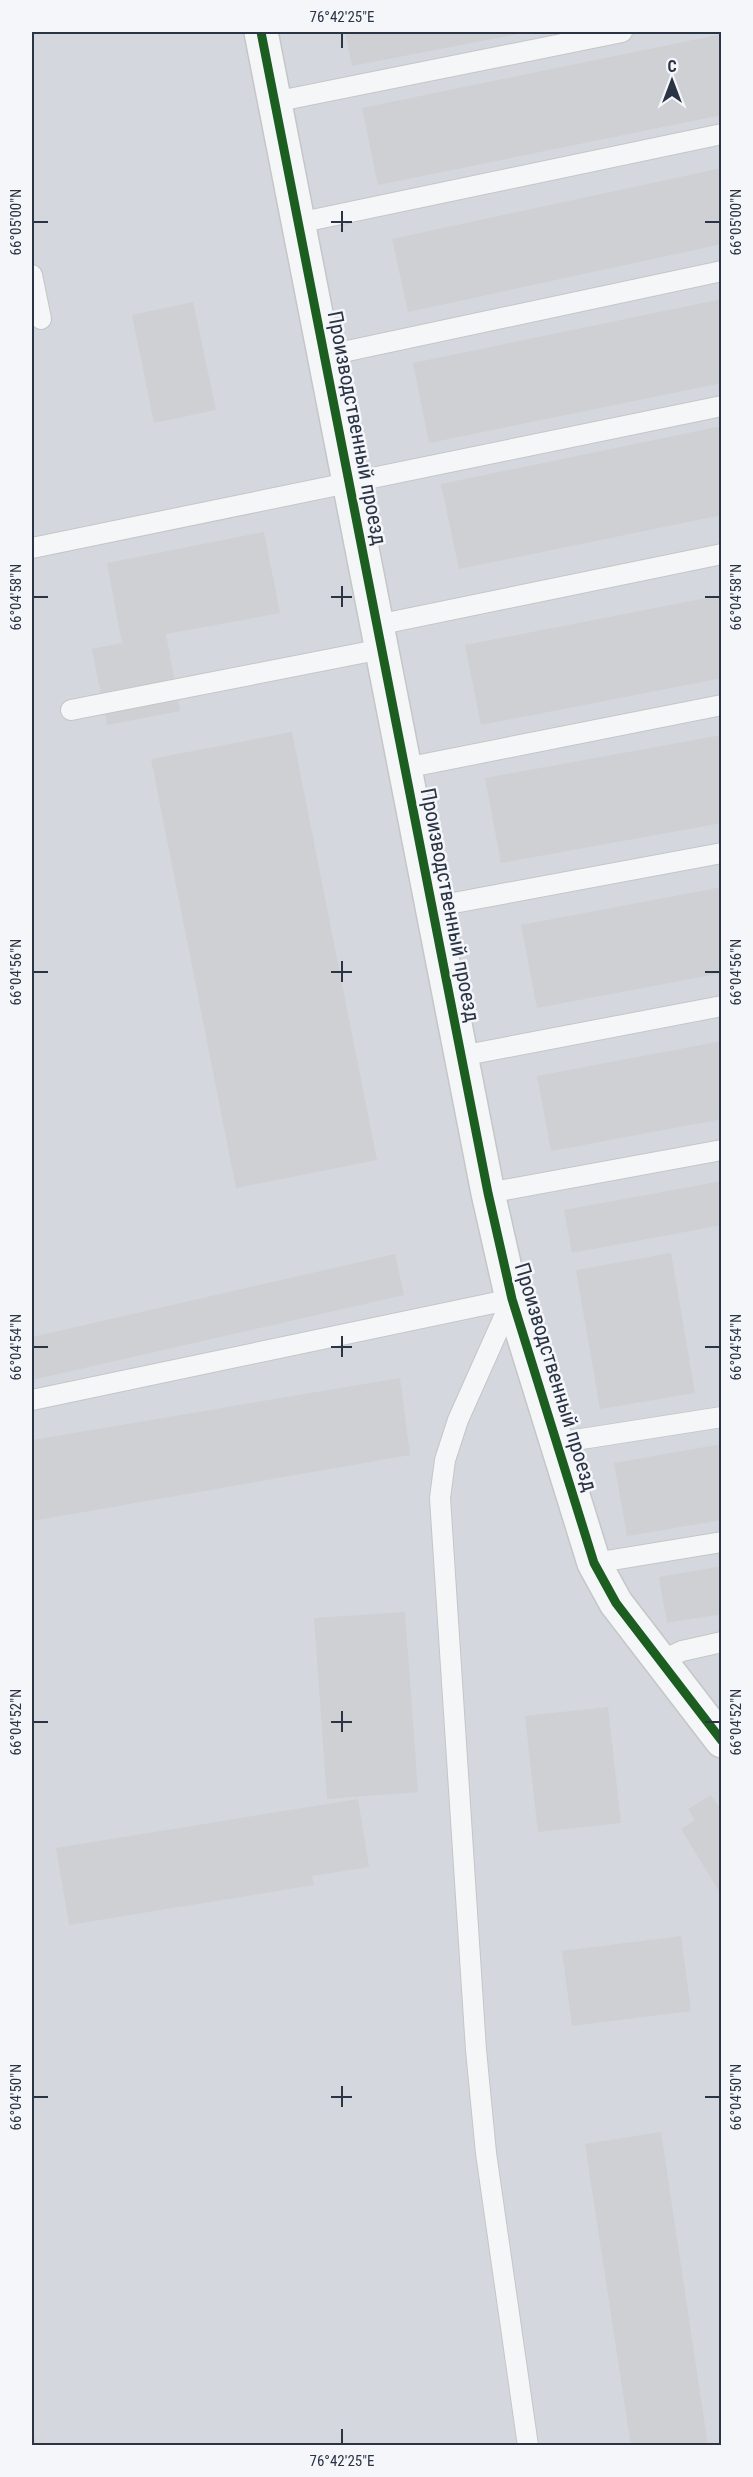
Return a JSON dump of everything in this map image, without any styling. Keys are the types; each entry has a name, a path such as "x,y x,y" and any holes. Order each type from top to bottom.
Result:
{"street":[{"name":"Производственный проезд","path":"261,32 488,1193 512,1299 594,1563 616,1603 722,1741"}],"lane":[{"path":"274,102 622,32"},
{"path":"298,223 722,134"},
{"path":"324,356 722,272"},
{"path":"32,275 41,319"},
{"path":"32,548 722,405"},
{"path":"71,710 722,554"},
{"path":"405,768 722,705"},
{"path":"432,907 722,853"},
{"path":"461,1056 722,1006"},
{"path":"488,1193 722,1150"},
{"path":"32,1400 512,1299"},
{"path":"512,1299 458,1420 445,1460 440,1498 477,2062 486,2153 528,2445"},
{"path":"556,1443 722,1417"},
{"path":"594,1563 722,1542"},
{"path":"660,1661 682,1651 722,1642"}],"shaded area":[{"path":"32,32 721,32 721,2445 32,2446"}],"building":[{"path":"345,32 522,32 523,33 352,66"},
{"path":"722,34 722,115 378,185 362,108"},
{"path":"722,168 722,244 408,312 392,239"},
{"path":"722,299 722,383 429,443 413,363"},
{"path":"193,302 216,410 154,423 132,315"},
{"path":"722,426 722,515 459,569 441,484"},
{"path":"264,532 280,613 166,634 180,711 107,725 92,649 122,643 107,563"},
{"path":"722,595 722,678 481,725 465,645"},
{"path":"292,732 377,1160 236,1188 151,759"},
{"path":"722,735 722,823 501,863 485,778"},
{"path":"722,887 722,973 537,1008 521,925"},
{"path":"722,1041 722,1119 551,1151 537,1076"},
{"path":"722,1181 722,1225 572,1253 564,1210"},
{"path":"671,1253 695,1393 600,1409 576,1270"},
{"path":"395,1254 404,1295 32,1380 32,1337"},
{"path":"400,1378 410,1455 32,1521 32,1440"},
{"path":"722,1444 722,1520 627,1536 614,1463"},
{"path":"722,1566 722,1614 667,1623 659,1577"},
{"path":"405,1612 418,1792 327,1799 314,1618"},
{"path":"608,1707 621,1823 538,1832 525,1716"},
{"path":"711,1795 722,1812 722,1896 681,1829 695,1820 688,1809"},
{"path":"358,1799 369,1867 312,1876 314,1885 69,1925 56,1848"},
{"path":"681,1936 691,2011 572,2026 562,1951"},
{"path":"661,2132 708,2446 631,2446 585,2144"},
{"path":"33,2425 36,2446 32,2446"}],"cycle path":[{"path":"261,32 488,1193 512,1299 594,1563 616,1603 722,1741"}]}
